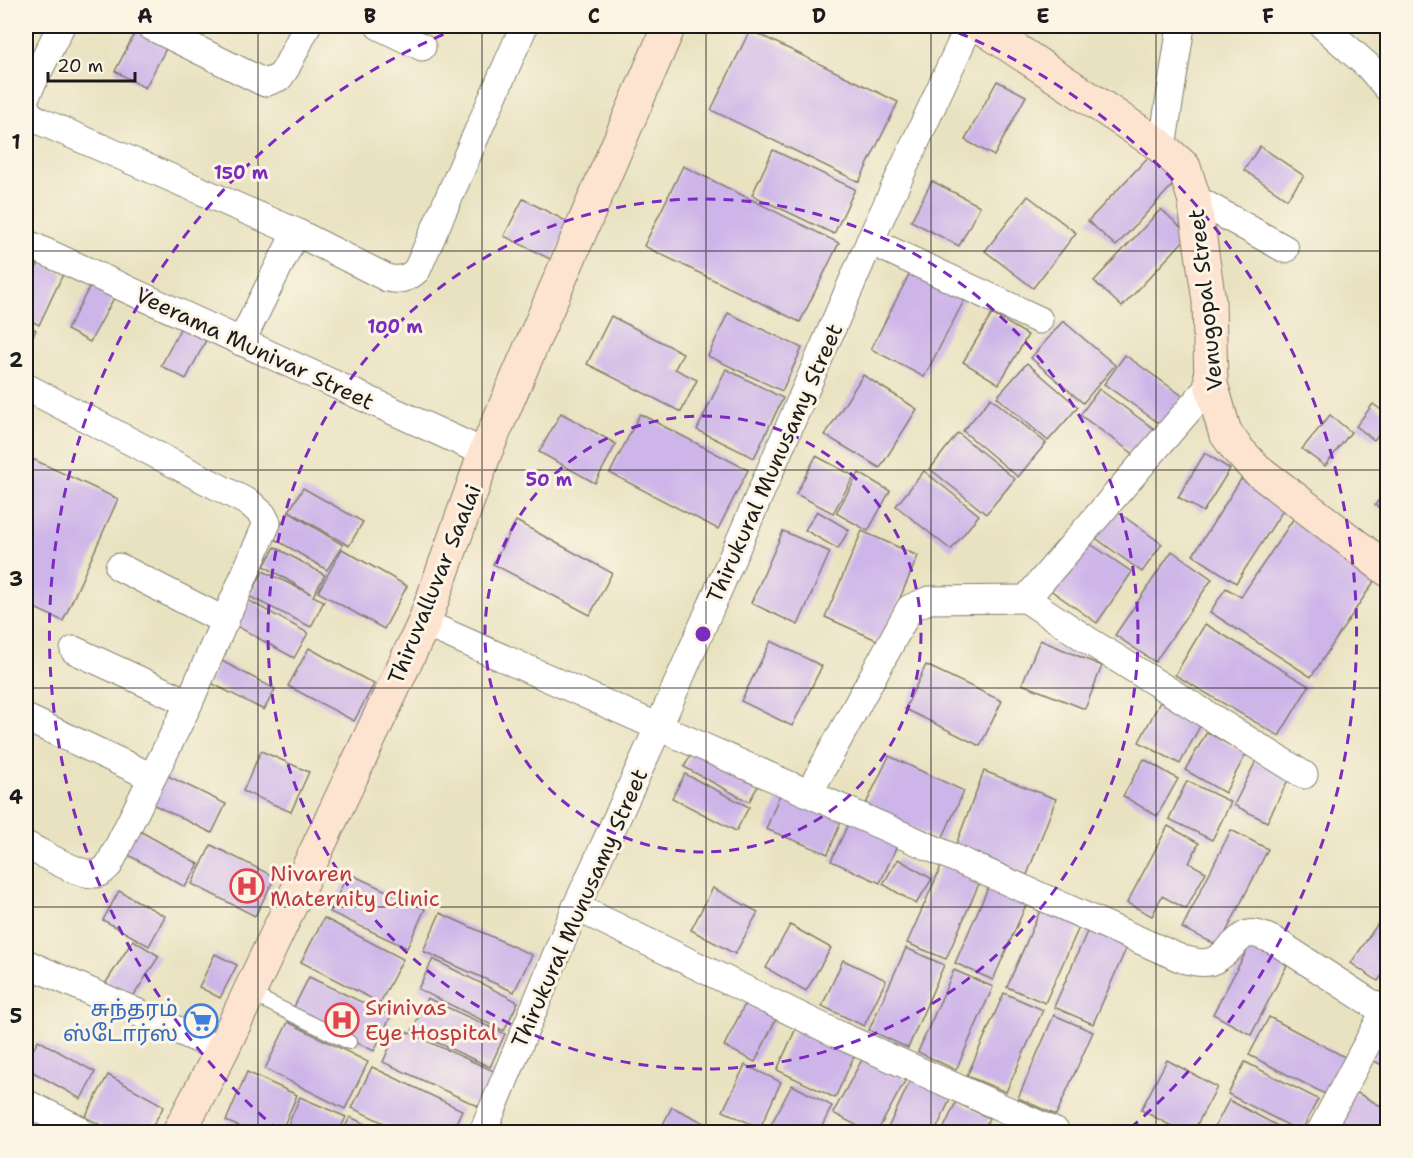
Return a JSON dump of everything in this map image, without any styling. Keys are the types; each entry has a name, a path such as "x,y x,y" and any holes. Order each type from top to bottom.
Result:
{"street":[{"path":"26,96 61,26"},
{"path":"150,26 265,83 280,77 307,26"},
{"path":"379,26 422,47"},
{"path":"26,108 30,115 40,121 296,232 387,278 397,280 411,276 417,270 524,26"},
{"name":"Thiruvalluvar Saalai","path":"179,1132 222,1050 424,623 486,453 669,26"},
{"name":"Thirukural Munusamy Street","path":"483,1132 576,907 659,726 870,241 969,26"},
{"name":"Venugopal Street","path":"980,26 1162,148 1184,167 1194,198 1209,301 1211,384 1225,432 1250,462 1388,570"},
{"path":"1162,148 1181,26"},
{"path":"1323,26 1369,67 1388,90"},
{"path":"1194,198 1285,249"},
{"path":"241,342 296,232"},
{"path":"870,241 1039,320"},
{"name":"Veerama Munivar Street","path":"26,246 486,453"},
{"path":"1026,599 1211,384"},
{"path":"26,387 251,504 263,514 267,523 189,703 109,865 95,875 26,845"},
{"path":"119,567 225,621"},
{"path":"809,794 910,608 929,600 1026,599 1304,775"},
{"path":"424,623 1182,959 1195,963 1209,963 1220,959 1236,942 1248,934 1260,935 1275,941 1386,1013 1320,1132"},
{"path":"74,650 189,703"},
{"path":"26,718 152,777"},
{"path":"576,907 837,1034 1056,1132"},
{"path":"26,963 222,1050"},
{"path":"26,1103 77,1128"}],"lane":[{"path":"249,993 349,1042"}],"building":[{"path":"138,27 169,43 145,88 115,71"},
{"path":"750,30 898,102 859,182 711,110"},
{"path":"997,81 1026,96 994,156 965,140"},
{"path":"1260,146 1304,176 1287,199 1244,170"},
{"path":"773,150 855,189 834,234 752,195"},
{"path":"1154,151 1181,176 1116,246 1088,221"},
{"path":"683,166 839,243 800,322 644,246"},
{"path":"932,181 980,206 959,246 911,221"},
{"path":"1028,196 1076,233 1033,288 985,251"},
{"path":"523,199 570,223 552,260 504,236"},
{"path":"1161,209 1189,235 1122,307 1094,281"},
{"path":"39,262 63,274 39,325 26,318 26,290"},
{"path":"914,265 968,293 924,377 871,349"},
{"path":"91,284 115,296 90,342 67,330"},
{"path":"728,313 802,348 782,391 708,356"},
{"path":"992,314 1028,335 999,384 963,362"},
{"path":"611,316 683,353 675,369 697,380 681,412 587,364"},
{"path":"1063,321 1115,365 1083,403 1031,358"},
{"path":"26,324 36,330 26,350"},
{"path":"181,327 206,340 186,379 161,366"},
{"path":"1125,355 1184,397 1163,426 1104,384"},
{"path":"1027,363 1078,407 1048,441 997,397"},
{"path":"726,369 783,398 754,458 697,430"},
{"path":"863,375 917,409 880,468 825,435"},
{"path":"1099,389 1161,434 1142,460 1080,415"},
{"path":"991,398 1046,443 1018,477 963,431"},
{"path":"1373,404 1388,415 1388,423 1374,440 1356,426"},
{"path":"561,413 616,444 595,483 539,452"},
{"path":"640,414 748,470 718,529 610,473"},
{"path":"1330,415 1351,432 1325,466 1302,449"},
{"path":"958,433 1015,479 986,514 930,469"},
{"path":"1205,453 1230,469 1203,512 1178,497"},
{"path":"26,456 118,499 63,621 26,604"},
{"path":"816,456 854,476 833,513 796,494"},
{"path":"924,471 979,515 951,550 896,506"},
{"path":"859,473 890,491 868,531 836,513"},
{"path":"1241,479 1285,507 1236,583 1193,555"},
{"path":"303,488 363,522 349,546 289,511"},
{"path":"1388,488 1388,514 1375,505"},
{"path":"1112,508 1162,544 1142,572 1093,536"},
{"path":"817,511 849,530 838,549 805,530"},
{"path":"289,512 343,545 327,570 273,538"},
{"path":"1296,515 1381,571 1311,677 1210,612 1226,588 1241,597"},
{"path":"516,521 612,573 590,615 493,564"},
{"path":"783,531 830,552 798,625 751,603"},
{"path":"862,531 918,556 881,642 825,617"},
{"path":"1083,539 1132,572 1097,623 1049,589"},
{"path":"275,547 325,575 313,596 324,601 311,627 250,597 263,571 311,594 264,566"},
{"path":"342,549 407,586 384,629 318,592"},
{"path":"1172,551 1212,579 1155,662 1115,635"},
{"path":"246,599 308,633 294,658 233,624"},
{"path":"1205,624 1309,686 1279,736 1175,675"},
{"path":"1040,640 1102,666 1085,709 1022,684"},
{"path":"771,641 822,666 792,726 741,701"},
{"path":"309,648 374,684 354,721 288,686"},
{"path":"220,660 275,689 264,710 209,682"},
{"path":"926,665 1002,701 980,746 905,709"},
{"path":"1160,702 1201,724 1180,764 1139,742"},
{"path":"1207,732 1246,754 1225,793 1185,770"},
{"path":"695,748 760,782 749,802 684,767"},
{"path":"261,751 309,772 291,812 243,791"},
{"path":"889,756 964,791 941,841 865,806"},
{"path":"1258,757 1291,774 1267,822 1234,805"},
{"path":"1144,759 1178,779 1157,816 1123,796"},
{"path":"984,771 1056,799 1027,875 955,847"},
{"path":"164,774 226,804 212,833 150,803"},
{"path":"685,774 749,807 736,831 672,798"},
{"path":"1187,781 1231,802 1212,840 1169,819"},
{"path":"782,789 844,814 828,854 766,829"},
{"path":"852,816 900,839 880,883 831,861"},
{"path":"1168,826 1199,843 1189,863 1206,872 1186,909 1162,896 1152,916 1127,903"},
{"path":"136,829 199,864 185,887 123,852"},
{"path":"1231,830 1268,849 1219,946 1182,928"},
{"path":"211,845 275,877 255,916 192,884"},
{"path":"898,859 932,879 916,904 883,884"},
{"path":"944,860 982,877 946,959 907,943"},
{"path":"348,873 425,909 407,948 330,912"},
{"path":"991,881 1029,898 993,980 955,963"},
{"path":"713,888 758,912 735,954 691,930"},
{"path":"119,891 165,916 149,946 103,920"},
{"path":"1043,904 1082,921 1045,1003 1007,987"},
{"path":"1388,909 1388,967 1378,981 1351,963"},
{"path":"440,913 532,955 514,992 423,951"},
{"path":"324,918 403,959 380,1003 301,962"},
{"path":"790,925 831,948 806,991 766,968"},
{"path":"1090,925 1129,942 1093,1024 1054,1007"},
{"path":"133,940 159,956 131,1000 105,984"},
{"path":"1252,941 1289,961 1251,1035 1213,1014"},
{"path":"906,948 944,965 908,1048 869,1030"},
{"path":"215,954 237,965 220,998 199,987"},
{"path":"433,959 518,1002 504,1031 418,989"},
{"path":"843,960 886,980 864,1026 822,1006"},
{"path":"954,970 993,987 956,1070 918,1052"},
{"path":"309,977 391,1016 374,1051 292,1011"},
{"path":"1004,993 1043,1010 1006,1092 967,1076"},
{"path":"427,998 505,1034 490,1067 412,1031"},
{"path":"747,1000 778,1015 755,1062 724,1046"},
{"path":"1054,1015 1093,1032 1056,1115 1018,1098"},
{"path":"1269,1017 1345,1057 1325,1094 1249,1055"},
{"path":"288,1022 368,1062 345,1109 265,1069"},
{"path":"1388,1025 1388,1068 1370,1059"},
{"path":"797,1026 855,1054 835,1098 777,1070"},
{"path":"398,1028 496,1072 480,1107 383,1062"},
{"path":"38,1040 95,1072 81,1099 26,1068"},
{"path":"864,1056 906,1079 877,1132 869,1132 833,1113"},
{"path":"1167,1060 1217,1087 1193,1132 1183,1132 1141,1110"},
{"path":"1245,1062 1318,1099 1301,1132 1228,1094"},
{"path":"745,1065 781,1082 760,1128 723,1111"},
{"path":"372,1067 462,1110 452,1132 403,1132 352,1108"},
{"path":"247,1072 297,1095 281,1132 251,1132 226,1121"},
{"path":"108,1075 164,1106 149,1132 114,1132 85,1117"},
{"path":"913,1075 953,1093 935,1132 886,1132"},
{"path":"792,1085 832,1106 819,1132 767,1132"},
{"path":"1354,1091 1388,1110 1388,1132 1331,1132"},
{"path":"300,1097 346,1117 339,1132 285,1132"},
{"path":"1229,1100 1289,1132 1212,1132"},
{"path":"956,1102 989,1118 983,1132 942,1132"},
{"path":"672,1107 711,1126 707,1132 659,1132"},
{"path":"350,1117 383,1132 343,1132"}],"place":[{"name":"Nivaren Maternity Clinic","path":"247,886"},
{"name":"Srinivas Eye Hospital","path":"342,1020"},
{"name":"சுந்தரம் ஸ்டோர்ஸ்","path":"201,1021"}]}
